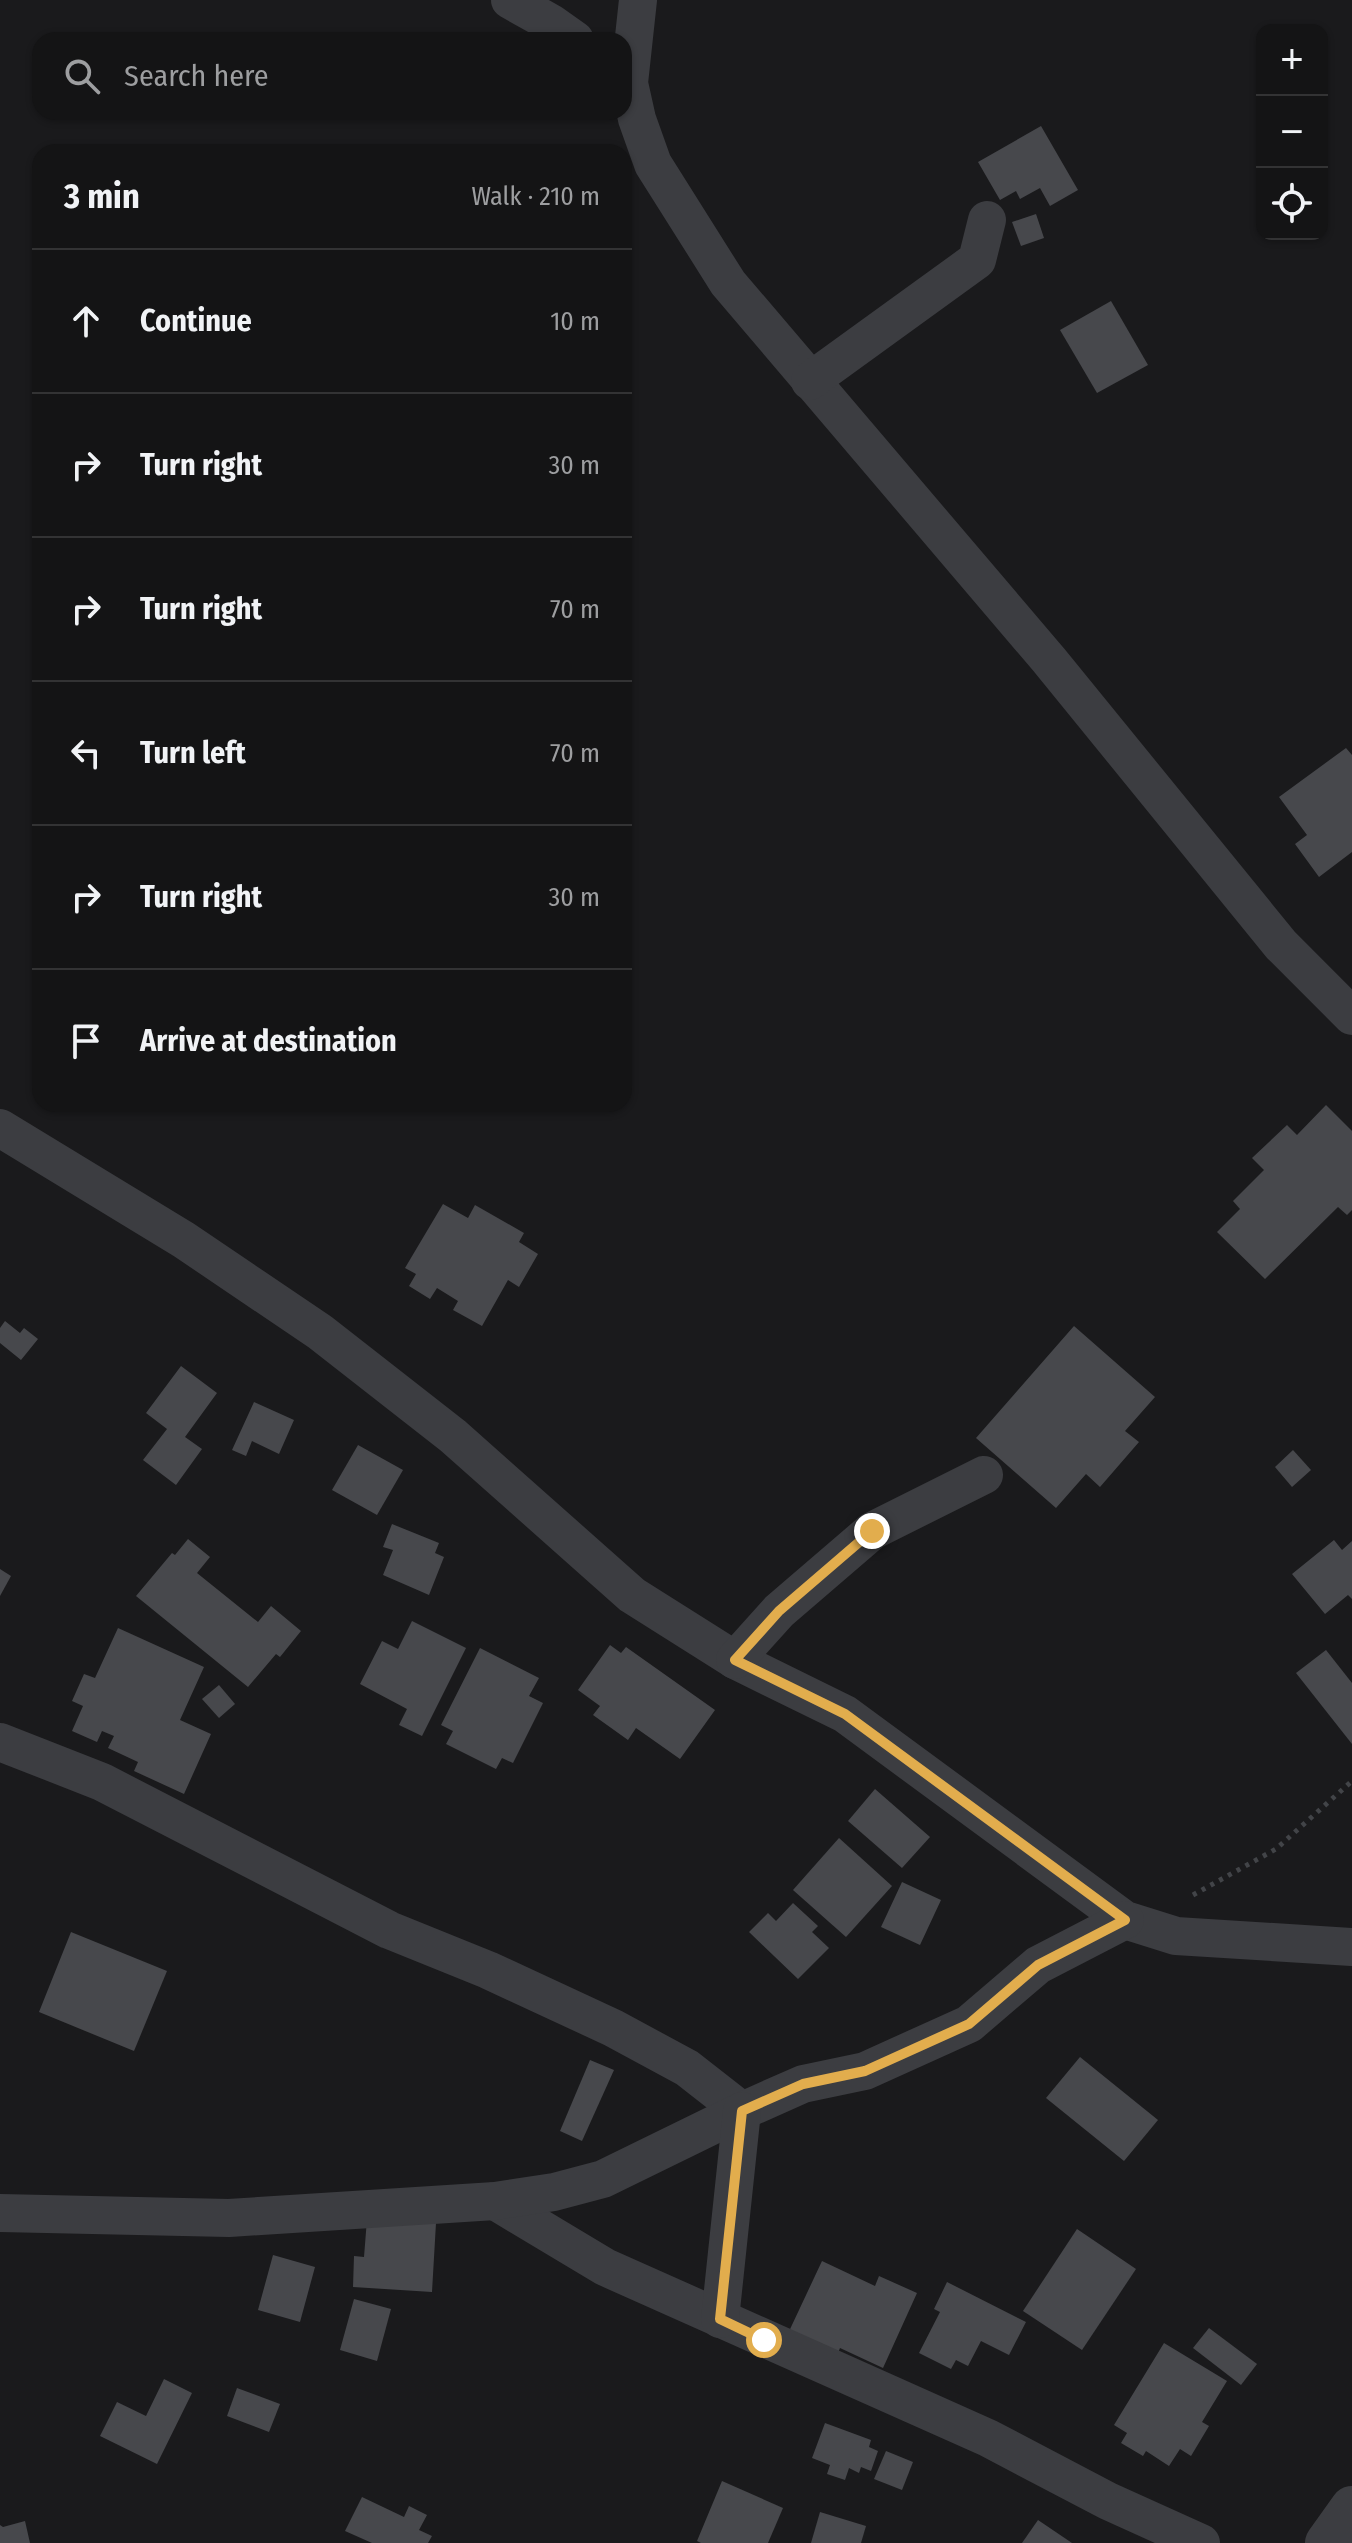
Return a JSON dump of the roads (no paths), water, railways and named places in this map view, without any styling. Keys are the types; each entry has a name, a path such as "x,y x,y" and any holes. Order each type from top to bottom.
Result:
{"street":[{"path":"510,0 564,32"},
{"path":"632,40 638,0"},
{"path":"632,102 653,164 728,283 1049,660 1281,945 1352,1016"},
{"path":"810,381 977,260 987,220"},
{"path":"0,1128 184,1240 320,1332 453,1436 632,1595 735,1660 845,1714 1125,1920 1176,1936 1352,1947"},
{"path":"735,1660 779,1611 872,1531 984,1475"},
{"path":"0,1742 102,1782 389,1930 488,1970 613,2028 687,2068 742,2111"},
{"path":"0,2213 229,2218 495,2201 554,2192 603,2179 803,2084 865,2071 969,2024 1038,1965 1125,1920"},
{"path":"720,2319 742,2111"},
{"path":"495,2201 605,2267 988,2438 1108,2501 1201,2543"},
{"path":"1327,2543 1352,2508"}]}
